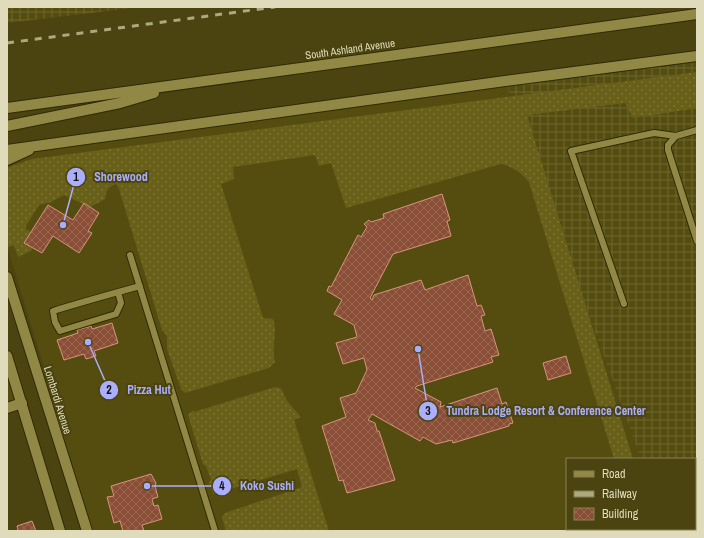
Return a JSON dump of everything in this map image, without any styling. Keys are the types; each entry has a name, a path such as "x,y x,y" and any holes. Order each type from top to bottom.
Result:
{"main road":[{"name":"South Ashland Avenue","path":"7,108 697,14"},
{"path":"669,60 697,53"},
{"path":"7,150 697,56"},
{"path":"7,126 120,103 176,85"},
{"path":"7,160 36,146"},
{"name":"Lombardi Avenue","path":"7,277 86,531"},
{"path":"7,356 60,531"},
{"path":"7,408 22,403"}],"lane":[{"path":"624,304 570,151 654,133 676,136 697,130"},
{"path":"676,136 668,145 668,150 697,241"},
{"path":"130,255 215,531"},
{"path":"118,292 120,303 116,314 60,331 55,322 53,311 118,292 140,286"}],"shaded area":[{"path":"7,7 140,7 7,23"},
{"path":"697,56 697,531 581,531 696,530 696,458 641,458 505,81"},
{"path":"697,72 697,108 633,118 625,103 527,115 633,458 614,458 529,182 523,175 513,168 501,164 346,208 331,163 319,166 315,155 233,167 234,179 221,184 263,318 273,319 275,329 275,362 269,368 185,393 181,389 167,349 167,336 162,330 119,189 116,184 111,186 108,190 105,199 90,207 64,195 51,202 39,205 26,226 26,230 29,230 31,233 25,243 33,248 31,251 18,257 14,245 8,247 7,168 32,159"},
{"path":"505,81 641,458 566,458 566,530 584,530 581,531 87,531 68,472 48,380 7,246 7,150"},
{"path":"7,356 22,403 7,408"},
{"path":"275,387 281,388 287,401 301,417 294,420 329,531 226,531 222,517 225,513 302,487 297,469 213,494 209,483 211,480 206,466 203,464 188,415 193,410 194,412"}],"building":[{"path":"442,194 450,220 447,221 451,236 393,254 370,298 372,300 374,295 421,280 425,290 468,275 477,306 481,305 485,315 481,316 485,331 491,329 499,355 491,357 493,362 417,386 415,388 441,402 440,407 497,388 502,404 506,402 513,423 509,424 509,426 453,443 452,440 436,444 423,437 420,441 372,414 368,420 375,423 377,431 379,431 395,480 347,493 343,480 339,481 322,426 346,417 340,398 356,393 367,370 364,358 343,364 336,343 357,337 354,325 334,314 342,300 327,291 329,286 331,287 358,235 361,237 367,227 364,224 369,220 371,222 384,218 383,214"},
{"path":"84,203 99,213 88,231 92,233 79,253 53,236 42,253 24,243 48,205 73,220"},
{"path":"112,323 118,343 94,351 96,356 86,359 84,354 64,360 57,340 78,333 77,330 91,326 92,329"},
{"path":"566,356 571,373 548,380 543,363"},
{"path":"151,474 156,483 155,486 158,497 152,499 154,506 158,505 162,519 142,525 144,531 123,531 120,521 114,523 107,497 114,496 111,486"},
{"path":"32,521 36,531 16,531 18,530 17,526"}],"railway":[{"path":"7,43 275,7"}],"place":[{"name":"Shorewood","path":"63,225"},
{"name":"Pizza Hut","path":"88,342"},
{"name":"Tundra Lodge Resort & Conference Center","path":"418,349"},
{"name":"Koko Sushi","path":"147,486"}]}
